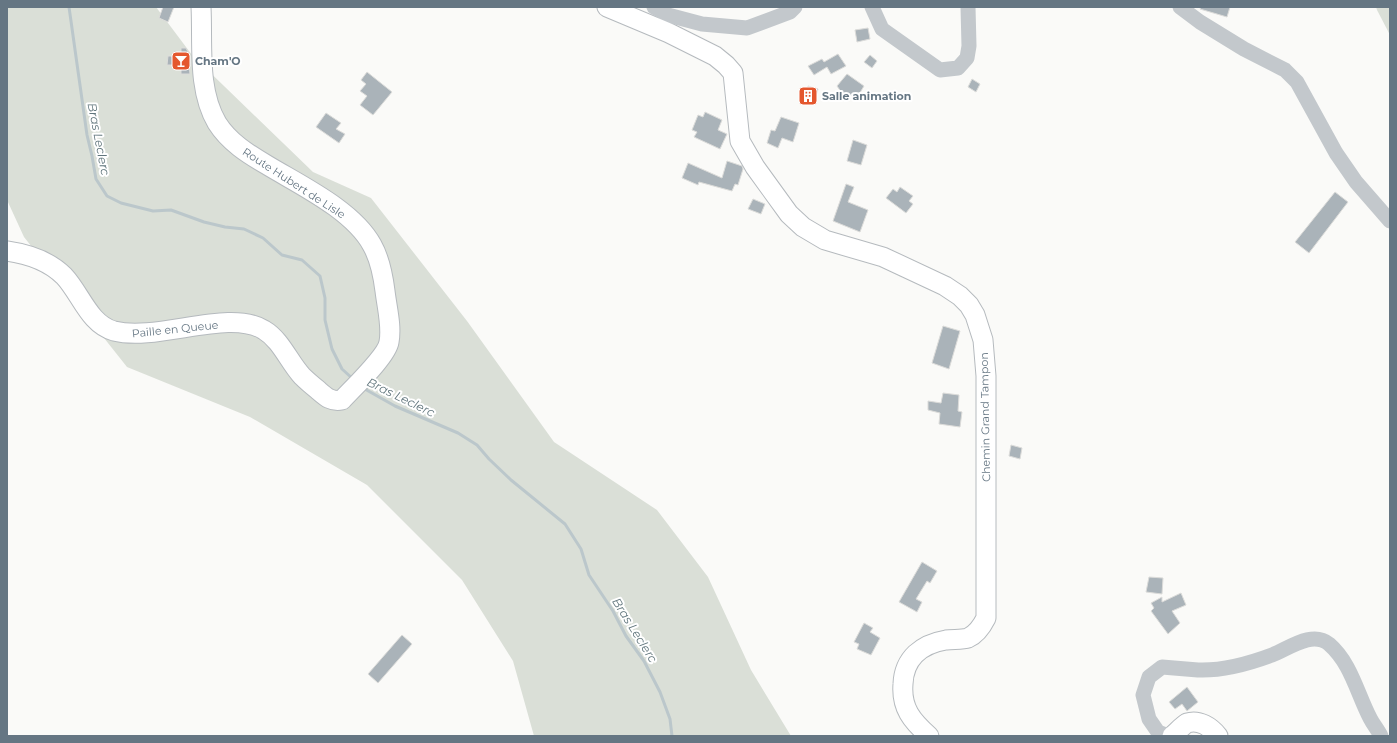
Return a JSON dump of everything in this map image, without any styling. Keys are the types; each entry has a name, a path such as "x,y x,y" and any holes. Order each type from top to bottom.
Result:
{"main road":[{"name":"Route Hubert de Lisle","path":"201,7 203,77 208,101 217,122 229,138 248,154 328,202 354,221 372,244 380,266 390,332 389,344 382,357 342,400"},
{"name":"Chemin Grand Tampon","path":"607,7 669,33 715,56 726,64 733,73 740,141 756,167 789,214 803,227 825,240 883,257 945,286 960,296 969,305 975,315 984,340 986,376 986,618 980,629 968,638 935,643 921,649 910,660 903,678 902,692 911,718 929,736"},
{"name":"Paille en Queue","path":"7,251 21,253 51,266 64,276 86,308 98,322 112,331 128,334 142,334 240,322 265,330 275,340 302,376 327,398 335,402 342,400"},
{"path":"1172,736 1188,723 1202,723 1215,731 1218,736"}],"lane":[{"path":"654,7 668,15 702,24 747,28 790,12 795,7"},
{"path":"872,7 882,29 940,70 958,68 968,58 968,7"},
{"path":"1180,7 1200,22 1244,49 1285,70 1297,82 1336,153 1356,182 1390,221"},
{"path":"1168,736 1158,732 1149,719 1142,695 1149,677 1162,667 1199,670 1243,666 1275,654 1303,641 1320,639 1328,643 1347,668 1370,718 1382,736"}],"shaded area":[{"path":"7,7 156,7 192,55 313,172 371,198 467,321 554,442 657,510 708,577 751,670 791,736 534,736 513,661 462,580 367,485 250,417 127,367 24,237 7,200"},
{"path":"1376,7 1390,7 1390,35 1377,10"}],"building":[{"path":"163,7 174,7 168,22 159,18"},
{"path":"1201,7 1230,7 1227,17 1200,9"},
{"path":"868,28 870,39 857,42 855,30"},
{"name":"Cham'O","path":"181,48 186,48 188,52 191,65 189,65 190,74 181,74 181,65 167,65 168,56 174,56 174,51 181,52"},
{"path":"838,54 846,66 831,74 827,67 814,75 808,66 822,59 824,62"},
{"path":"870,55 877,61 872,68 864,62"},
{"path":"367,72 392,92 373,115 360,105 367,96 360,91 366,84 361,80"},
{"path":"847,74 864,86 858,96 853,93 848,100 837,86"},
{"path":"972,79 980,84 976,92 968,87"},
{"name":"Salle animation","path":"808,86 818,89 814,103 803,100"},
{"path":"705,112 722,120 718,130 727,134 720,149 694,137 697,132 692,130 698,115 703,117"},
{"path":"326,113 341,123 336,129 345,134 339,143 316,127"},
{"path":"781,117 799,123 793,142 782,138 778,148 767,143 771,130 775,131"},
{"path":"853,140 867,145 861,165 847,161"},
{"path":"727,161 742,166 743,169 738,185 735,184 732,191 699,182 698,185 682,178 688,163 722,178"},
{"path":"846,184 854,187 848,202 868,210 860,232 833,221"},
{"path":"900,187 913,196 909,201 913,204 906,213 886,198 893,189 897,192"},
{"path":"1335,192 1348,202 1309,253 1295,242"},
{"path":"753,199 765,204 761,214 748,209"},
{"path":"943,326 960,331 949,369 932,363"},
{"path":"943,393 959,395 958,411 962,412 960,427 939,424 940,413 928,410 928,401 941,403"},
{"path":"1011,445 1022,448 1020,459 1009,456"},
{"path":"922,562 937,571 930,583 927,581 916,599 922,602 917,612 899,602"},
{"path":"1149,577 1163,578 1162,594 1146,592"},
{"path":"1181,593 1186,605 1172,611 1180,623 1168,634 1151,611 1154,608 1151,603 1162,597 1162,602"},
{"path":"864,623 873,628 870,632 880,638 871,655 857,649 859,644 854,642"},
{"path":"402,635 412,644 378,683 368,674"},
{"path":"1187,687 1198,702 1187,711 1182,704 1175,709 1169,702"}],"waterway":[{"name":"Bras Leclerc","path":"69,7 87,135 96,179 107,196 121,203 153,211 171,210 204,222 225,227 244,229 263,238 282,255 302,260 320,276 325,298 325,320 332,349 342,369 353,379"},
{"name":"Bras Leclerc","path":"363,388 395,406 458,433 477,445 511,480 565,524 581,549 589,575 613,611 626,636 644,661 660,692 670,719 672,736"}],"place":[{"name":"Cham'O","path":"181,61"},
{"name":"Salle animation","path":"808,96"}]}
